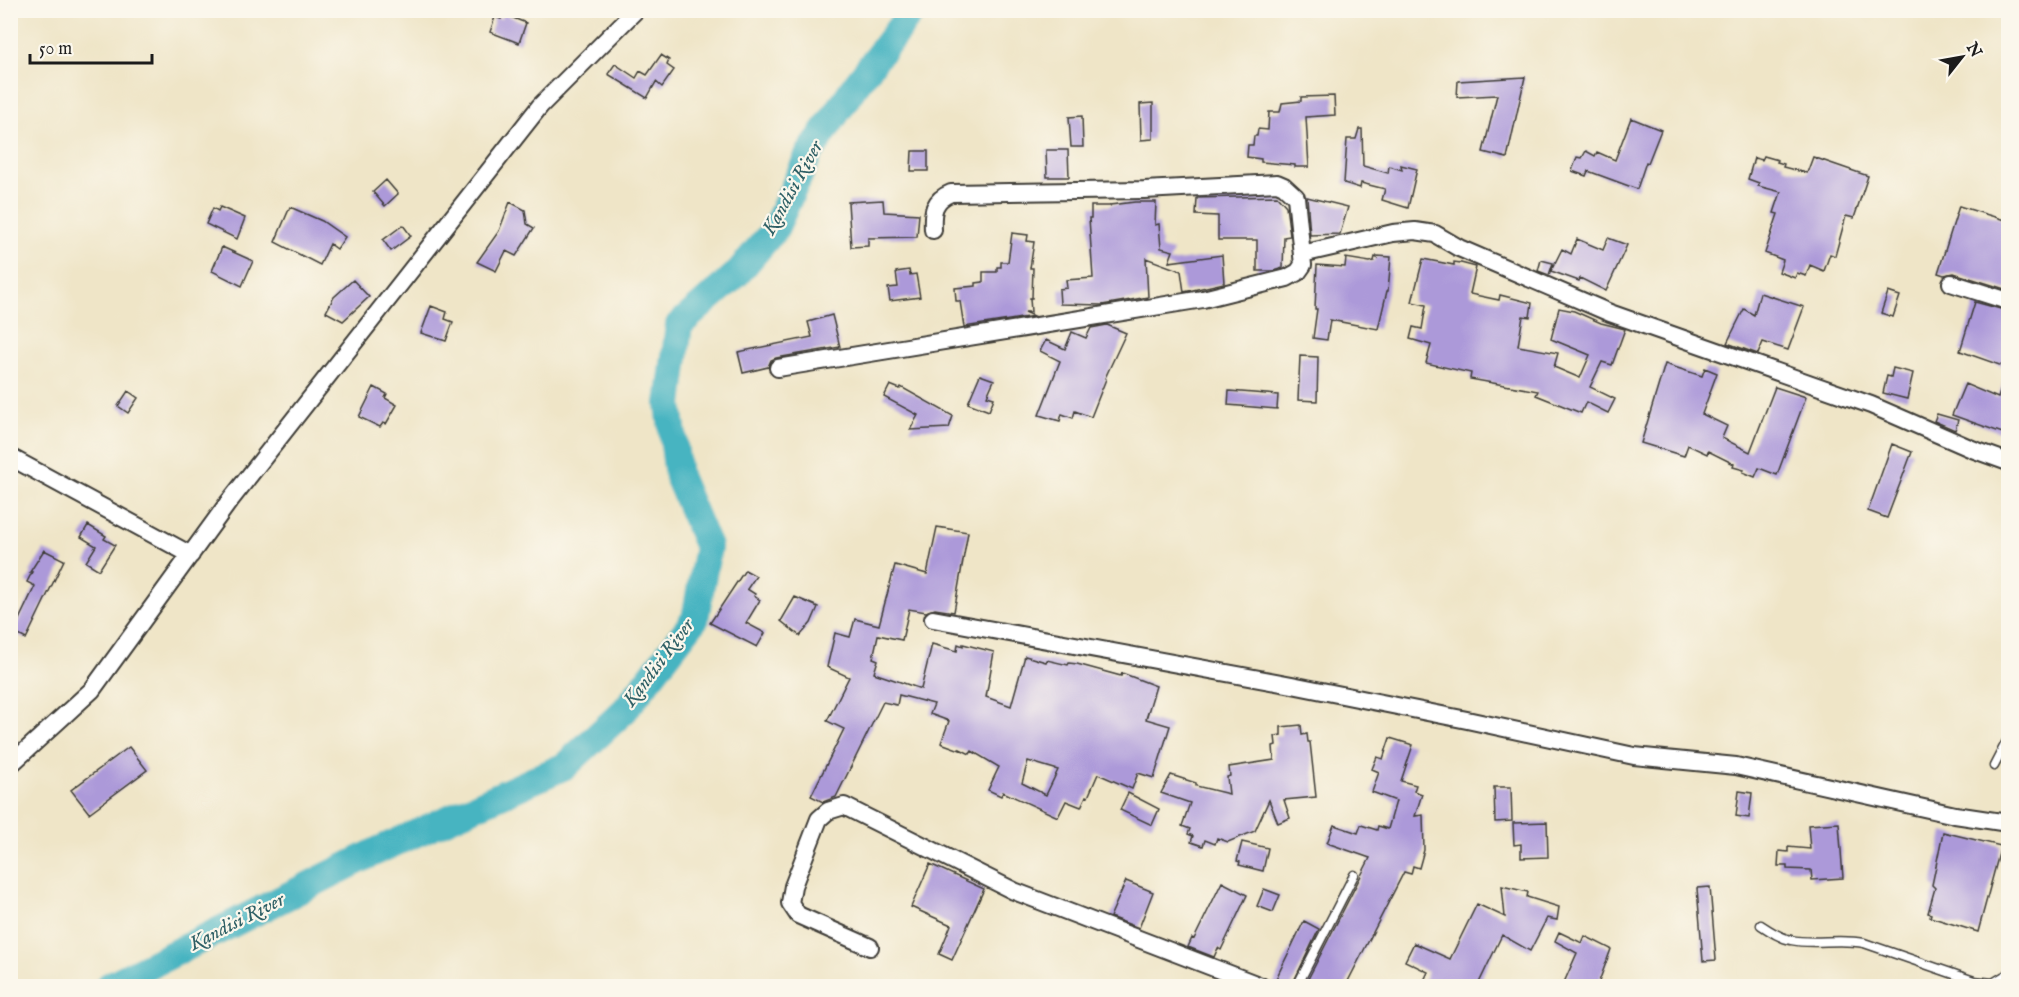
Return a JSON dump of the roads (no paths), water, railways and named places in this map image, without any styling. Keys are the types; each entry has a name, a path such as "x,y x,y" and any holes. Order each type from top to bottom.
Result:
{"street":[{"path":"10,765 92,690 236,494 540,106 636,10"},
{"path":"778,368 1203,299 1287,278 1303,266 1296,197 1277,183 1144,190 951,193 935,205 932,212 933,230"},
{"path":"1302,254 1393,233 1415,231 1435,234 1459,248 1610,313 1871,405 1972,449 2008,462"},
{"path":"1950,283 2008,301"},
{"path":"10,457 190,555"},
{"path":"933,620 1292,685 1634,756 1736,766 1955,815 2008,823"},
{"path":"870,947 798,915 790,903 793,886 819,819 828,811 844,806 1014,891 1261,987"}],"lane":[{"path":"1994,766 2008,739"},
{"path":"1297,987 1354,875"},
{"path":"1761,925 1792,941 1851,940 1864,943 1974,981 1994,983 2008,974"}],"waterway":[{"name":"Kandisi River","path":"109,986 379,850 565,766 625,710 695,619 708,547 678,476 669,404 679,325 737,274 775,229 809,154 854,87 913,10"}]}
